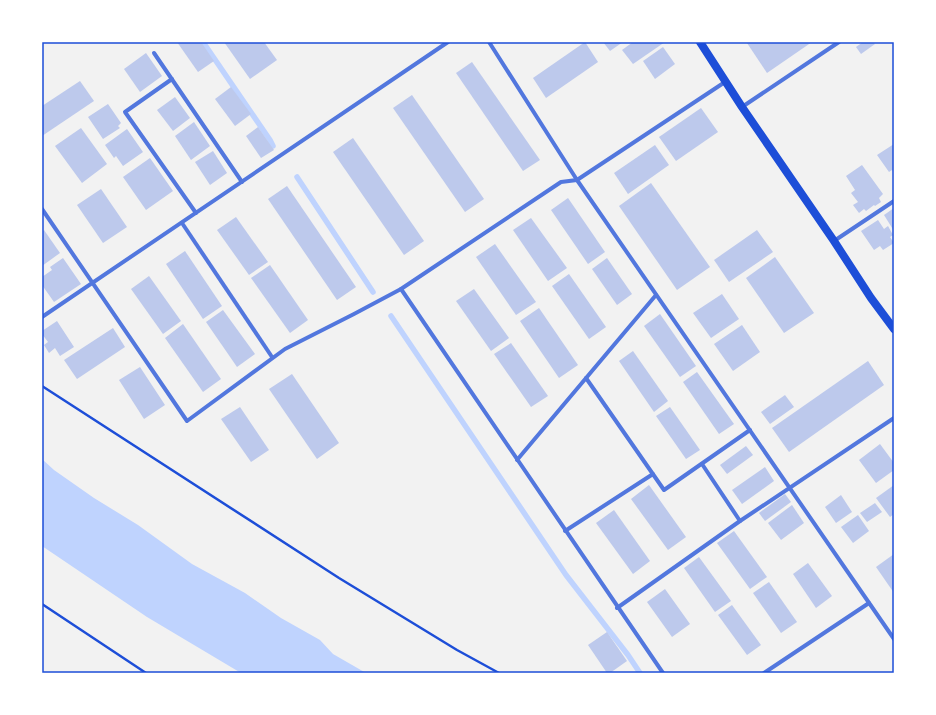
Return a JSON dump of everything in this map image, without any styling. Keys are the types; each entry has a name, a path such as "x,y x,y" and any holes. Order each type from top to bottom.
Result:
{"main road":[{"path":"700,42 725,82 834,241 871,298 894,329"}],"street":[{"path":"42,318 448,42"},
{"path":"489,42 577,180 894,639"},
{"path":"742,107 839,42"},
{"path":"154,53 242,182"},
{"path":"172,80 125,112 196,213"},
{"path":"42,209 187,421 272,357 401,289 561,182 577,180 725,82"},
{"path":"834,241 894,201"},
{"path":"182,223 272,357"},
{"path":"401,289 662,673"},
{"path":"517,460 656,295"},
{"path":"586,378 664,490 750,430"},
{"path":"617,608 789,487 894,418"},
{"path":"702,464 740,521"},
{"path":"565,531 653,474"},
{"path":"764,673 869,603"}],"path":[{"path":"42,386 340,578 457,650 498,673"},
{"path":"42,604 146,673"}],"water":[{"path":"42,459 54,470 94,498 138,525 192,564 245,593 281,618 320,640 333,654 366,673 241,673 147,617 42,546"}],"building":[{"path":"177,42 201,42 214,61 198,72"},
{"path":"224,42 264,42 277,60 250,79"},
{"path":"585,42 598,62 546,98 533,78"},
{"path":"603,42 623,42 610,51"},
{"path":"633,42 665,42 633,64 622,50"},
{"path":"812,42 767,73 747,43"},
{"path":"863,42 873,42 875,44 861,54 856,47"},
{"path":"663,47 675,64 655,79 643,61"},
{"path":"146,53 162,76 140,92 124,69"},
{"path":"472,62 540,160 523,171 456,73"},
{"path":"80,81 94,101 42,136 42,106"},
{"path":"231,87 251,114 235,126 215,99"},
{"path":"412,95 484,199 465,212 393,108"},
{"path":"175,97 190,118 173,131 157,110"},
{"path":"108,104 121,123 118,126 120,128 103,139 88,117"},
{"path":"701,108 718,132 676,161 659,137"},
{"path":"194,122 210,146 191,160 175,136"},
{"path":"258,127 274,150 261,158 246,136"},
{"path":"81,128 107,164 82,183 55,146"},
{"path":"127,129 143,152 123,166 116,156 114,158 105,145"},
{"path":"353,138 424,241 404,255 333,152"},
{"path":"894,144 894,173 892,170 889,172 877,155"},
{"path":"655,145 669,165 628,194 614,173"},
{"path":"213,151 227,173 210,185 195,162"},
{"path":"150,158 173,191 146,210 123,177"},
{"path":"862,165 883,194 879,198 881,202 866,211 864,209 859,213 853,205 858,202 851,193 855,190 846,176"},
{"path":"651,183 710,267 677,290 619,206"},
{"path":"287,186 356,287 337,300 268,199"},
{"path":"101,189 127,227 103,243 77,205"},
{"path":"568,198 605,252 588,264 551,210"},
{"path":"894,208 894,231 884,215"},
{"path":"236,217 268,262 249,275 217,230"},
{"path":"531,218 567,268 548,281 513,230"},
{"path":"878,220 884,229 888,226 893,235 890,237 894,243 883,250 880,246 874,250 861,231"},
{"path":"44,230 60,253 42,266 42,232"},
{"path":"757,230 773,252 729,282 714,260"},
{"path":"495,244 536,302 516,315 476,257"},
{"path":"185,251 222,306 203,319 166,264"},
{"path":"775,257 814,313 784,333 746,278"},
{"path":"63,258 81,284 54,302 42,285 42,277 52,270 50,267"},
{"path":"607,258 632,294 617,305 592,269"},
{"path":"270,265 308,320 290,333 251,278"},
{"path":"569,274 606,327 589,339 552,286"},
{"path":"149,276 181,321 163,334 131,289"},
{"path":"474,289 509,338 491,351 456,301"},
{"path":"722,294 739,319 711,338 693,313"},
{"path":"539,308 578,365 559,378 520,321"},
{"path":"223,310 255,354 237,367 206,322"},
{"path":"660,314 696,366 680,377 644,326"},
{"path":"57,321 74,347 60,356 55,348 49,353 44,345 48,342 42,334 42,331"},
{"path":"183,324 221,379 203,392 165,338"},
{"path":"742,325 760,352 733,371 714,344"},
{"path":"113,328 125,347 77,379 64,360"},
{"path":"511,343 548,396 531,407 494,354"},
{"path":"633,351 668,401 654,412 619,361"},
{"path":"868,361 884,385 789,452 772,428"},
{"path":"140,367 165,405 144,419 119,380"},
{"path":"697,372 734,424 719,434 683,382"},
{"path":"292,374 339,443 317,459 269,389"},
{"path":"785,395 794,407 770,424 761,412"},
{"path":"240,407 269,450 251,462 221,419"},
{"path":"670,407 700,450 686,459 656,416"},
{"path":"880,444 894,463 894,470 876,483 859,460"},
{"path":"746,446 753,455 727,474 720,465"},
{"path":"765,467 774,481 742,504 732,490"},
{"path":"649,485 686,537 668,550 631,499"},
{"path":"894,485 894,514 890,517 876,498"},
{"path":"785,494 791,502 765,521 759,513"},
{"path":"841,495 852,512 836,523 825,507"},
{"path":"875,503 882,512 867,522 860,513"},
{"path":"792,505 804,523 781,540 768,523"},
{"path":"614,510 650,561 633,574 596,523"},
{"path":"858,515 869,531 853,543 841,527"},
{"path":"734,531 767,577 750,589 717,543"},
{"path":"894,554 894,593 876,567"},
{"path":"699,557 731,601 715,612 684,568"},
{"path":"808,563 832,596 816,608 793,574"},
{"path":"769,582 797,622 781,633 753,593"},
{"path":"665,589 690,624 672,637 647,602"},
{"path":"732,605 761,645 747,655 718,615"},
{"path":"607,632 627,661 610,673 607,673 588,645"}],"waterway":[{"path":"203,42 273,146"},
{"path":"297,177 373,292"},
{"path":"391,316 566,575 628,655 640,673"}]}
